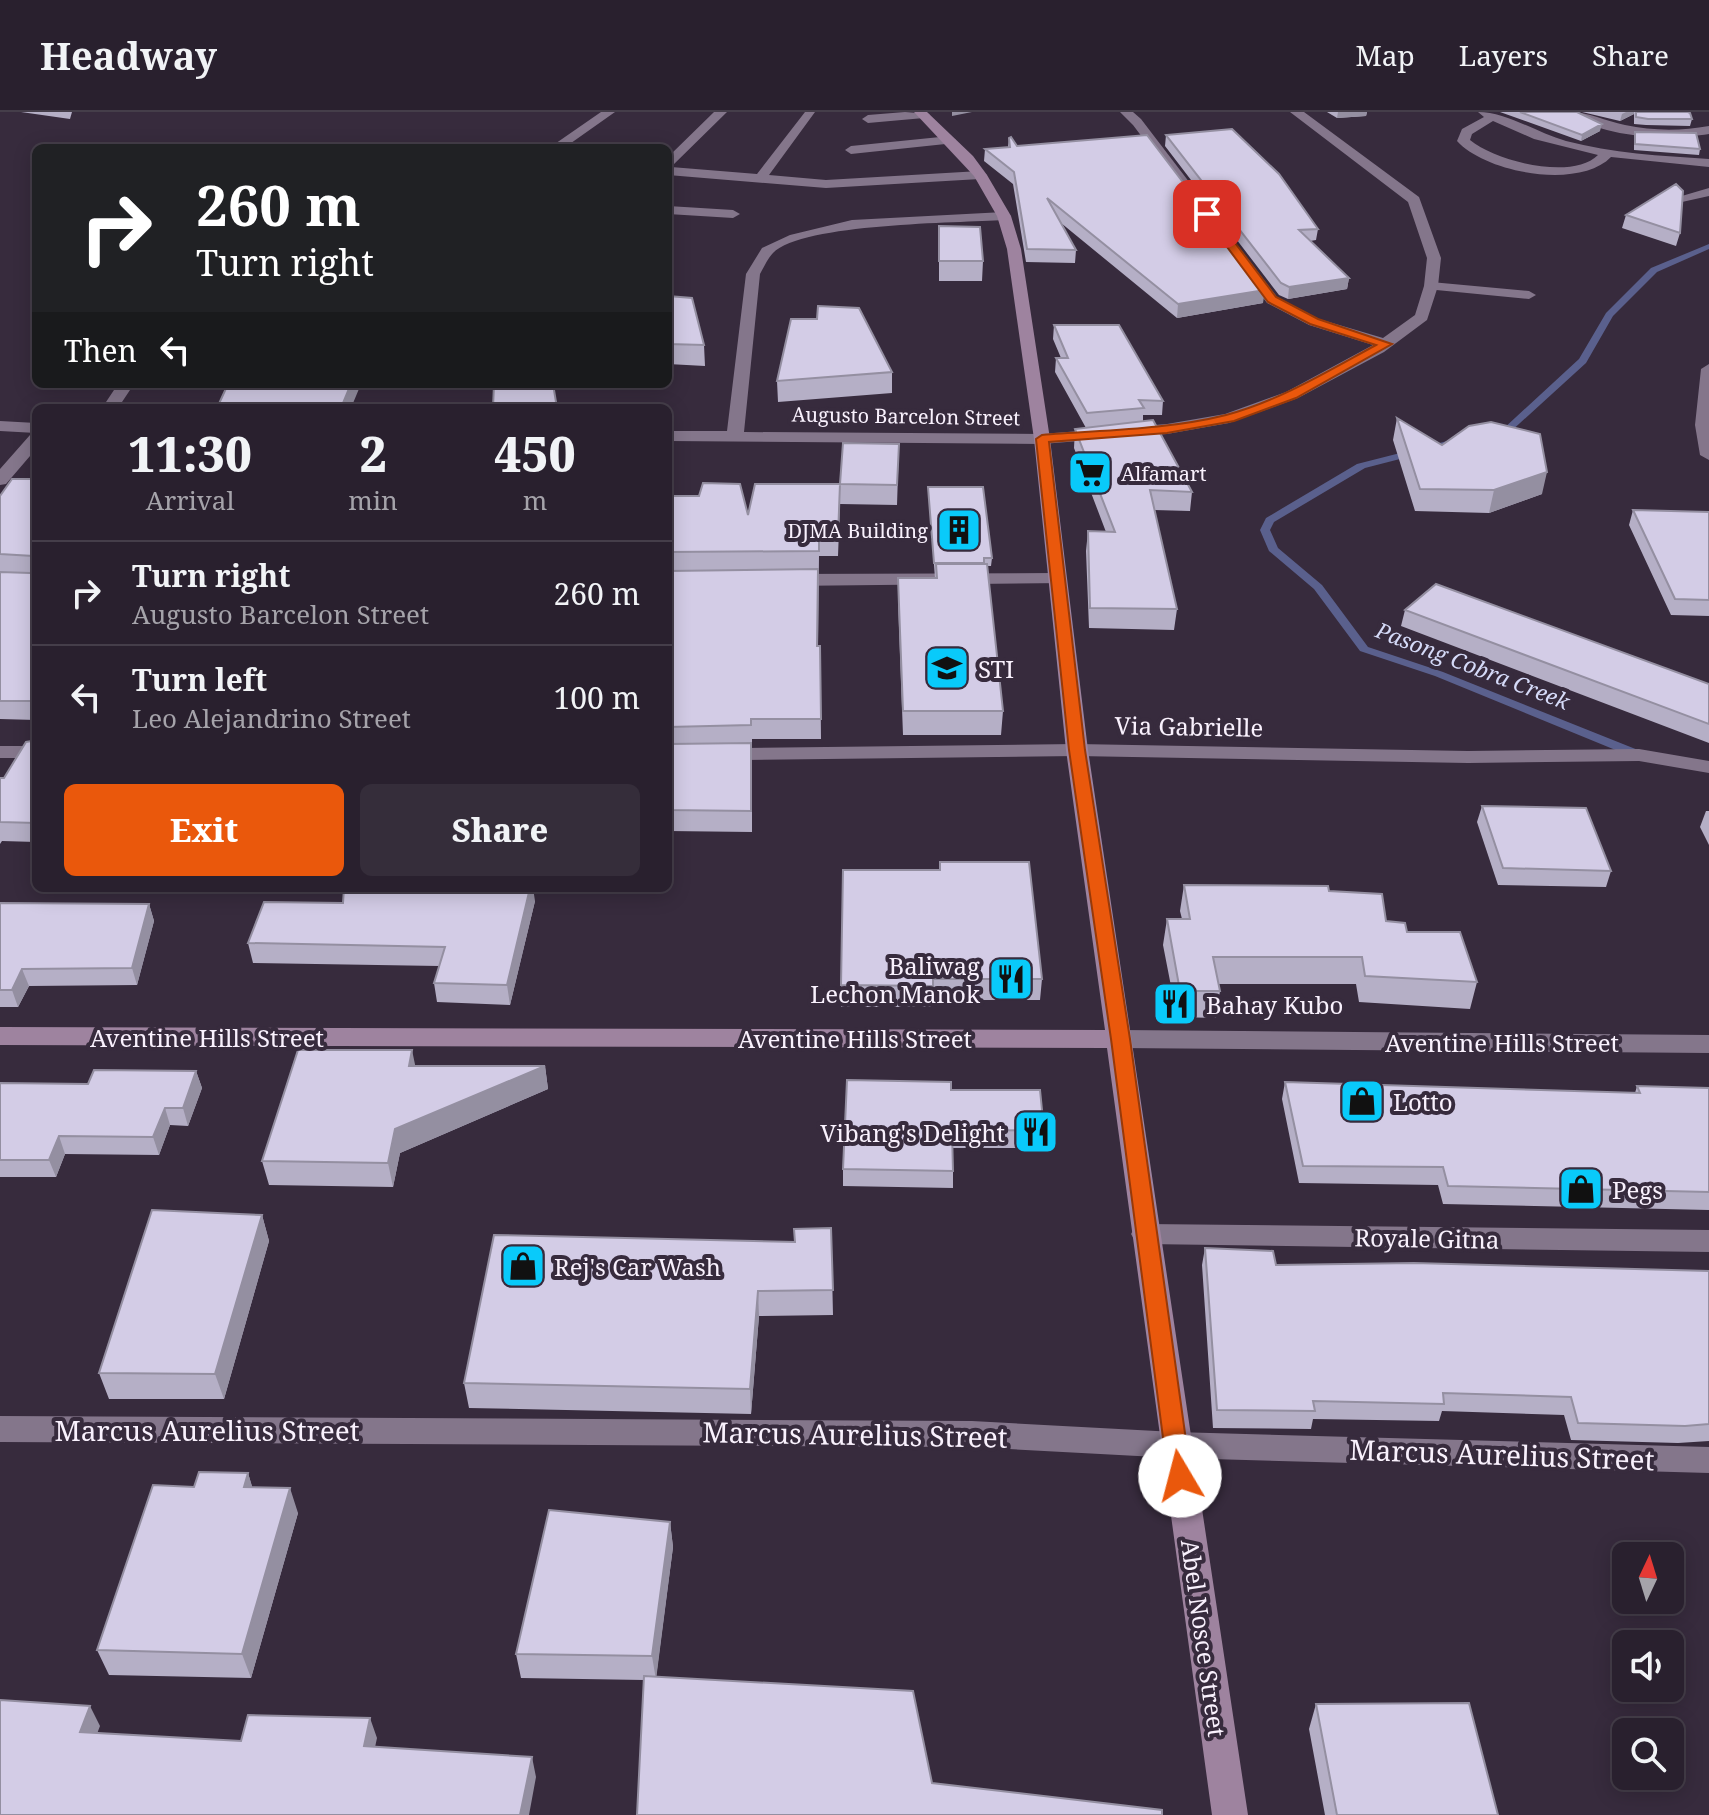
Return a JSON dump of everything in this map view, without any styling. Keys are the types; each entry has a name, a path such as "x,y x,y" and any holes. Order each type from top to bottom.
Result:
{"street":[{"path":"561,144 609,112"},
{"path":"672,160 721,112"},
{"path":"759,180 810,114 792,112"},
{"path":"1126,112 1137,122 1272,300 1314,322 1386,344"},
{"name":"Augusto Barcelon Street","path":"672,436 1042,439 1167,429 1229,418 1292,395 1386,344 1422,317 1431,286 1434,258 1414,200 1296,112"},
{"path":"1575,112 1637,132 1673,135 1709,130"},
{"path":"868,119 922,113"},
{"name":"Abel Nosce Street","path":"922,113 980,175 1004,216 1014,249 1042,439 1077,750 1230,1815"},
{"path":"1606,155 1596,165 1543,171 1478,156 1463,141 1466,132 1488,114 1548,140 1606,155 1709,163"},
{"path":"851,150 950,140"},
{"path":"672,171 759,180 857,184 980,175"},
{"path":"1682,198 1709,192"},
{"path":"672,210 733,214"},
{"path":"735,435 753,274 767,251 795,238 852,224 1004,216"},
{"path":"1431,286 1529,295"},
{"path":"1709,369 1703,425 1709,455"},
{"path":"0,426 32,428"},
{"path":"0,480 32,444"},
{"path":"761,581 1057,579"},
{"name":"Via Gabrielle","path":"672,755 1077,750 1468,757 1639,755 1709,767"},
{"path":"0,752 32,752"},
{"name":"Aventine Hills Street","path":"0,1036 1709,1044"},
{"name":"Royale Gitna","path":"1145,1234 1709,1241"},
{"name":"Marcus Aurelius Street","path":"0,1429 972,1434 1175,1445 1709,1460"}],"building":[{"path":"1520,112 1577,112 1602,124 1582,135"},
{"path":"1636,112 1688,112 1692,119 1648,119 1636,117"},
{"path":"1232,129 1279,174 1318,229 1299,230 1349,278 1289,287 1281,283 1166,135"},
{"path":"1635,132 1696,133 1700,149 1635,144"},
{"path":"1147,135 1265,290 1178,304 1047,198 1076,250 1027,249 1014,172 985,149 1010,147 1011,137 1017,146"},
{"path":"1676,184 1683,191 1680,233 1626,215"},
{"path":"939,226 980,227 983,261 939,261"},
{"path":"672,296 692,298 704,345 672,344"},
{"path":"818,306 859,308 892,372 777,381 791,319 817,319"},
{"path":"1054,325 1119,325 1163,401 1139,400 1144,408 1087,413 1056,358 1068,358"},
{"path":"226,388 349,388 343,404 219,404"},
{"path":"494,388 554,388 556,404 493,404"},
{"path":"1397,418 1442,445 1469,426 1491,422 1540,434 1547,472 1494,490 1420,489"},
{"path":"1153,420 1192,492 1150,490 1177,609 1090,608 1088,531 1115,532 1075,429"},
{"path":"843,443 899,444 897,485 840,484"},
{"path":"12,479 32,479 32,556 0,554 0,496"},
{"path":"703,483 740,484 748,515 755,484 840,484 838,536 819,536 819,551 672,552 672,496 699,496"},
{"name":"DJMA Building","path":"928,487 983,487 992,558 984,558 984,563 934,563"},
{"path":"1633,510 1709,512 1709,600 1675,599"},
{"name":"STI","path":"936,564 987,564 1003,711 903,711 898,578 937,578"},
{"path":"818,569 817,646 820,646 821,719 751,719 751,725 672,727 672,571"},
{"path":"0,572 32,572 32,701 0,701"},
{"path":"1436,584 1709,684 1709,724 1405,610"},
{"path":"32,741 32,823 0,822 0,778 4,778 26,742"},
{"path":"751,743 751,811 672,810 672,744"},
{"path":"1482,806 1586,808 1611,871 1503,868"},
{"path":"940,862 1029,862 1042,979 933,979 933,986 841,985 843,870 940,870"},
{"path":"1184,885 1328,886 1329,891 1382,894 1386,921 1405,923 1407,932 1460,932 1477,982 1365,976 1362,957 1213,957 1220,991 1180,991 1167,919 1190,919"},
{"path":"344,892 529,892 507,985 434,983 445,947 248,943 264,902 343,903"},
{"path":"0,903 149,904 132,968 22,969 12,990 0,990"},
{"path":"298,1050 412,1050 409,1066 545,1066 395,1129 388,1163 262,1161"},
{"path":"94,1070 196,1071 183,1108 165,1108 153,1137 59,1136 49,1160 0,1160 0,1083 88,1084"},
{"path":"847,1080 951,1082 951,1090 1040,1090 1044,1130 952,1131 953,1171 843,1169"},
{"path":"1285,1082 1640,1093 1637,1086 1709,1088 1709,1192 1448,1186 1443,1167 1303,1166"},
{"path":"152,1210 262,1215 215,1374 99,1373"},
{"path":"831,1228 833,1290 758,1291 750,1389 464,1383 494,1235 795,1242 794,1229"},
{"path":"1205,1248 1273,1251 1276,1265 1414,1263 1709,1271 1709,1424 1578,1423 1571,1397 1443,1393 1444,1404 1313,1401 1315,1411 1217,1410"},
{"path":"199,1472 248,1473 244,1487 290,1488 242,1654 97,1650 153,1485 194,1487"},
{"path":"549,1510 670,1522 652,1656 516,1654"},
{"path":"644,1676 913,1691 932,1783 1162,1810 1162,1815 637,1815"},
{"path":"0,1700 90,1706 80,1732 241,1741 248,1715 370,1718 364,1746 532,1757 520,1815 0,1815"},
{"path":"1469,1703 1498,1815 1337,1815 1316,1704"}],"waterway":[{"name":"Pasong Cobra Creek","path":"1496,434 1505,432 1583,361 1609,315 1654,270 1709,246"},
{"name":"Pasong Cobra Creek","path":"1463,440 1361,466 1270,520 1265,530 1273,549 1318,587 1364,649 1439,674 1639,755"}],"place":[{"name":"Alfamart","path":"1090,473"},
{"name":"DJMA Building","path":"959,530"},
{"name":"STI","path":"947,668"},
{"name":"Baliwag Lechon Manok","path":"1011,979"},
{"name":"Bahay Kubo","path":"1175,1004"},
{"name":"Lotto","path":"1362,1101"},
{"name":"Vibang's Delight","path":"1036,1132"},
{"name":"Pegs","path":"1581,1189"},
{"name":"Rej's Car Wash","path":"523,1266"}],"route":[{"path":"1180,1476 1077,750 1042,439 1167,429 1229,418 1292,395 1386,344 1314,322 1272,300 1207,214"}]}
